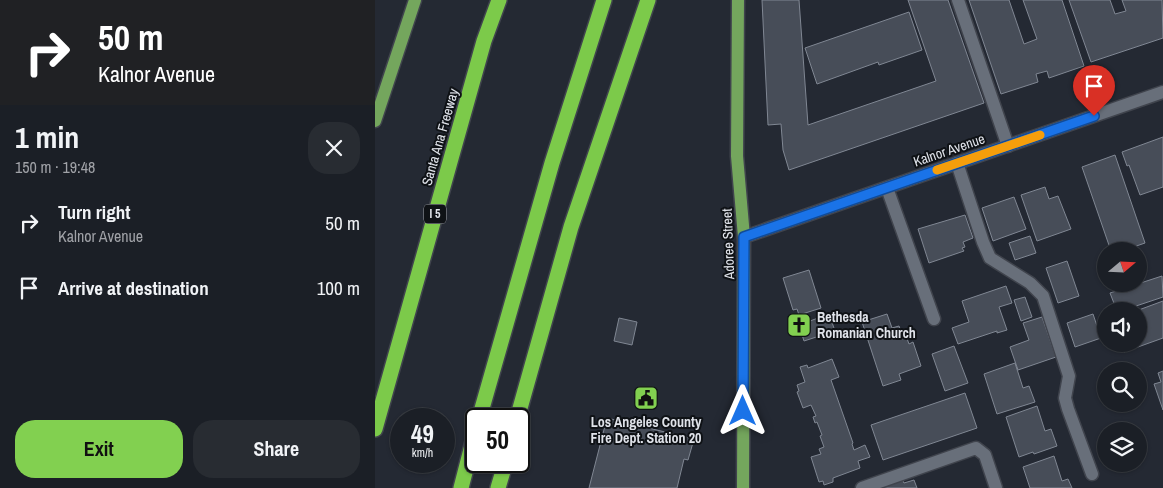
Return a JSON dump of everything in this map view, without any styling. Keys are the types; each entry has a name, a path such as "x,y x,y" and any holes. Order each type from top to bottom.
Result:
{"highway":[{"name":"Santa Ana Freeway","path":"375,429 484,40 499,0"},
{"path":"482,408 552,163 604,0"},
{"path":"520,408 571,226 648,0"},
{"path":"461,488 465,473"},
{"path":"498,488 502,473"}],"main road":[{"path":"375,121 415,0"},
{"name":"Adoree Street","path":"738,0 737,156 744,237 743,488"}],"street":[{"path":"958,0 1008,146"},
{"name":"Kalnor Avenue","path":"744,237 1163,92"},
{"path":"957,163 989,258 1030,283 1043,296 1069,376 1065,398 1068,409 1092,474"},
{"path":"887,188 934,319"},
{"path":"862,488 977,448 985,455 997,488"}],"building":[{"path":"762,0 799,0 808,125 936,81 908,0 948,0 984,103 789,170 783,150 781,124 768,125"},
{"path":"969,0 1009,0 1024,44 1037,39 1023,0 1062,0 1084,66 1049,78 1047,71 1036,74 1038,82 1001,94"},
{"path":"1069,0 1110,0 1115,14 1126,11 1122,0 1162,0 1163,38 1091,62"},
{"path":"909,12 922,50 879,65 878,62 817,84 805,48"},
{"path":"1163,137 1163,187 1140,195 1122,152"},
{"path":"1115,155 1145,242 1108,242 1082,167"},
{"path":"1045,187 1049,199 1058,196 1071,229 1037,241 1021,195"},
{"path":"1014,197 1026,229 993,241 982,208"},
{"path":"965,215 973,238 963,242 965,247 962,248 964,251 929,263 918,229"},
{"path":"1030,236 1036,253 1015,260 1009,243"},
{"path":"1067,261 1079,296 1058,303 1046,268"},
{"path":"809,270 821,308 799,315 797,309 793,310 783,278"},
{"path":"1162,276 1163,297 1147,302 1114,302 1110,293 1147,292 1147,281"},
{"path":"1006,286 1012,303 999,307 1007,330 997,333 997,331 958,344 952,328 969,322 962,301"},
{"path":"1025,297 1032,317 1021,321 1014,300"},
{"path":"1163,301 1163,338 1147,344 1147,307"},
{"path":"829,314 835,331 804,341 799,325"},
{"path":"887,314 892,328 899,326 902,334 905,333 909,344 913,342 921,366 899,374 901,380 883,386 862,322"},
{"path":"1093,314 1097,326 1097,339 1075,347 1067,323"},
{"path":"1042,317 1056,357 1018,370 1010,347 1029,340 1023,323"},
{"path":"619,318 637,322 632,345 614,341"},
{"path":"954,346 968,383 945,391 932,354"},
{"path":"832,359 839,377 831,380 854,450 865,445 870,457 858,461 860,468 833,478 833,482 824,485 823,481 819,482 811,457 821,454 819,449 824,447 820,436 822,435 817,422 815,423 813,417 816,416 811,405 803,408 797,392 799,391 797,385 805,382 800,367 807,365 808,368"},
{"path":"1015,363 1023,388 1029,386 1035,402 997,414 984,374"},
{"path":"1163,371 1163,410 1154,384 1161,382 1158,373"},
{"path":"965,393 977,428 883,460 871,425"},
{"path":"1037,406 1045,431 1051,429 1057,446 1019,457 1006,417"},
{"path":"607,418 694,439 688,460 684,459 677,488 589,488"},
{"path":"1054,456 1062,481 1068,479 1072,488 1030,488 1023,467"},
{"path":"902,479 904,483 914,480 917,488 876,488"}],"slow traffic":[{"path":"937,170 1040,135"}],"place":[{"name":"Bethesda Romanian Church","path":"799,325"},
{"name":"Los Angeles County Fire Dept. Station 20","path":"646,398"}],"route":[{"path":"743,411 744,237 1094,116"}]}
